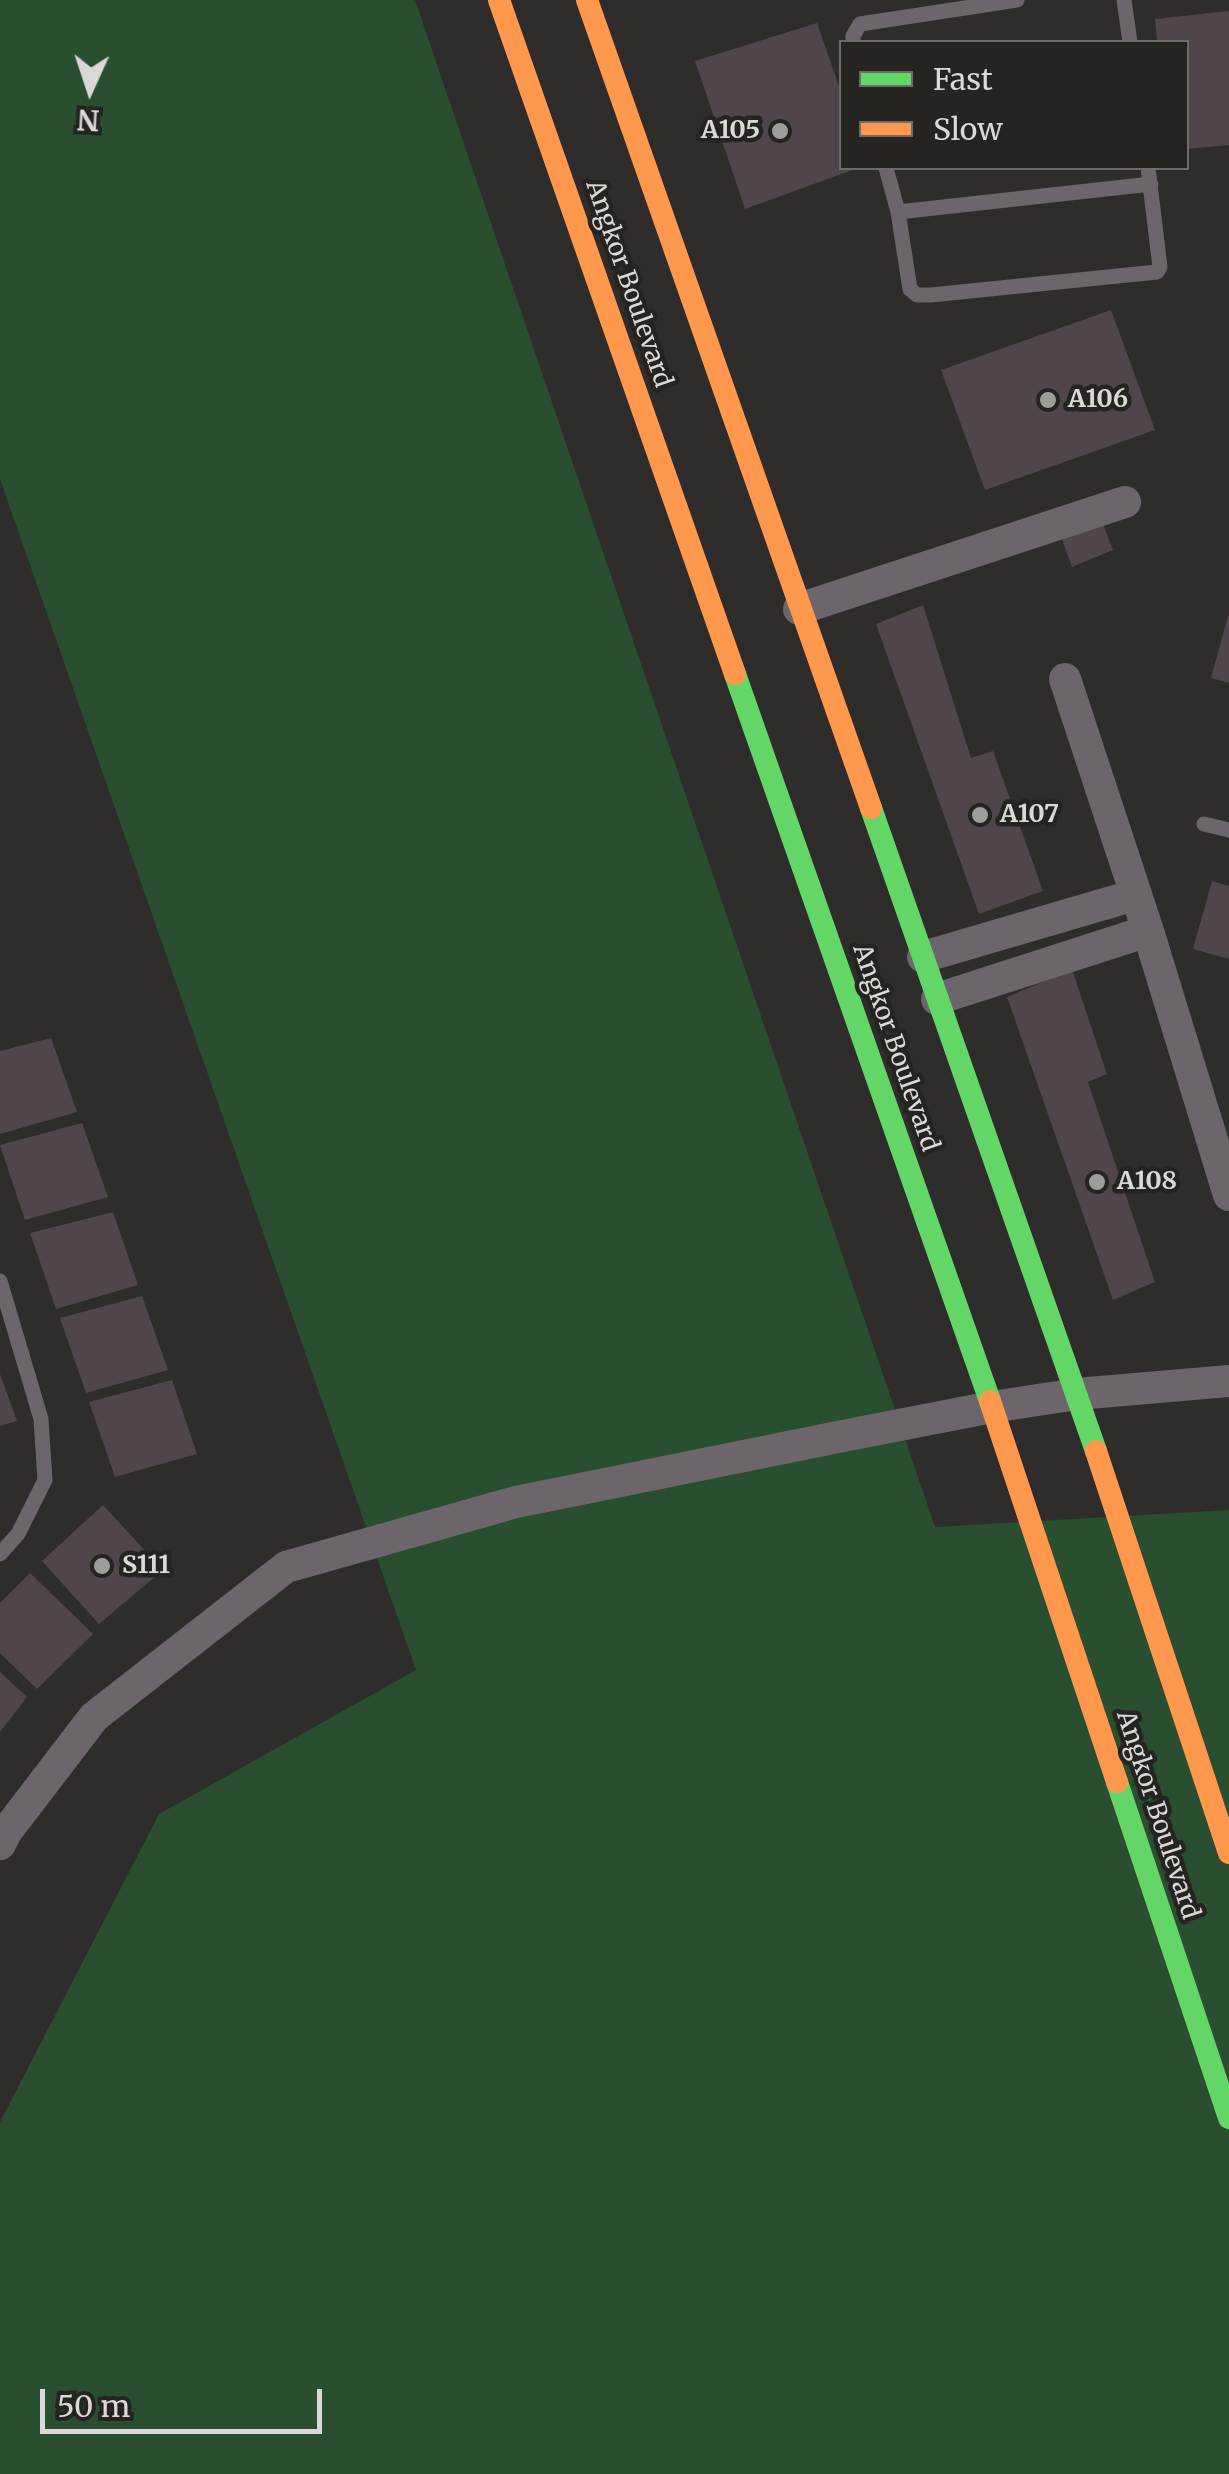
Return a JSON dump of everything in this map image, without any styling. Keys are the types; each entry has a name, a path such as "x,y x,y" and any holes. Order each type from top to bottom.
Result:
{"main road":[{"name":"Angkor Boulevard","path":"499,0 992,1407 1229,2118"},
{"path":"586,0 1076,1394 1229,1853"}],"street":[{"path":"799,610 1124,502"},
{"path":"1065,679 1229,1195"},
{"path":"923,958 1135,895"},
{"path":"936,999 1148,931"},
{"path":"2,1835 94,1716 286,1567 516,1502 992,1407 1076,1394 1229,1381"}],"lane":[{"path":"853,40 860,24 1017,0"},
{"path":"1124,0 1130,40"},
{"path":"887,170 898,212 910,288 918,295 1152,273 1160,267 1150,176 898,212"},
{"path":"1204,824 1229,830"},
{"path":"0,1281 41,1419 45,1480 18,1534 0,1554"}],"green space":[{"path":"0,0 415,0 935,1527 1229,1510 1229,2474 0,2474 0,2122 159,1814 416,1670 0,479"}],"building":[{"path":"1229,11 1229,145 1189,149 1189,40 1157,40 1155,19"},
{"name":"A105","path":"817,23 839,86 839,170 852,170 745,209 695,61"},
{"name":"A106","path":"1111,310 1155,430 985,490 941,370"},
{"path":"1101,519 1113,550 1072,567 1060,534"},
{"name":"A107","path":"923,605 971,758 993,751 1043,891 979,914 876,624"},
{"path":"1229,616 1229,683 1211,678"},
{"path":"1212,881 1229,886 1229,959 1193,949"},
{"name":"A108","path":"1072,969 1107,1074 1088,1082 1155,1282 1113,1300 1007,997"},
{"path":"51,1038 77,1112 0,1134 0,1051"},
{"path":"82,1123 108,1197 25,1220 0,1145"},
{"path":"113,1212 138,1285 56,1309 30,1233"},
{"path":"142,1296 168,1370 86,1393 60,1318"},
{"path":"0,1374 17,1421 0,1426"},
{"path":"172,1380 197,1454 115,1477 89,1402"},
{"name":"S111","path":"103,1505 163,1570 99,1624 42,1561"},
{"path":"30,1573 93,1634 37,1689 0,1653 0,1603"},
{"path":"0,1672 27,1697 0,1732"}],"traffic: fast":[{"path":"735,674 990,1401"},
{"path":"871,808 1096,1451"},
{"path":"1117,1782 1229,2118"}],"traffic: slow":[{"path":"499,0 735,674"},
{"path":"587,0 871,808"},
{"path":"990,1401 1117,1782"},
{"path":"1096,1451 1229,1853"}],"place":[{"name":"A105","path":"780,131"},
{"name":"A106","path":"1048,400"},
{"name":"A107","path":"980,815"},
{"name":"A108","path":"1097,1182"},
{"name":"S111","path":"102,1566"}]}
